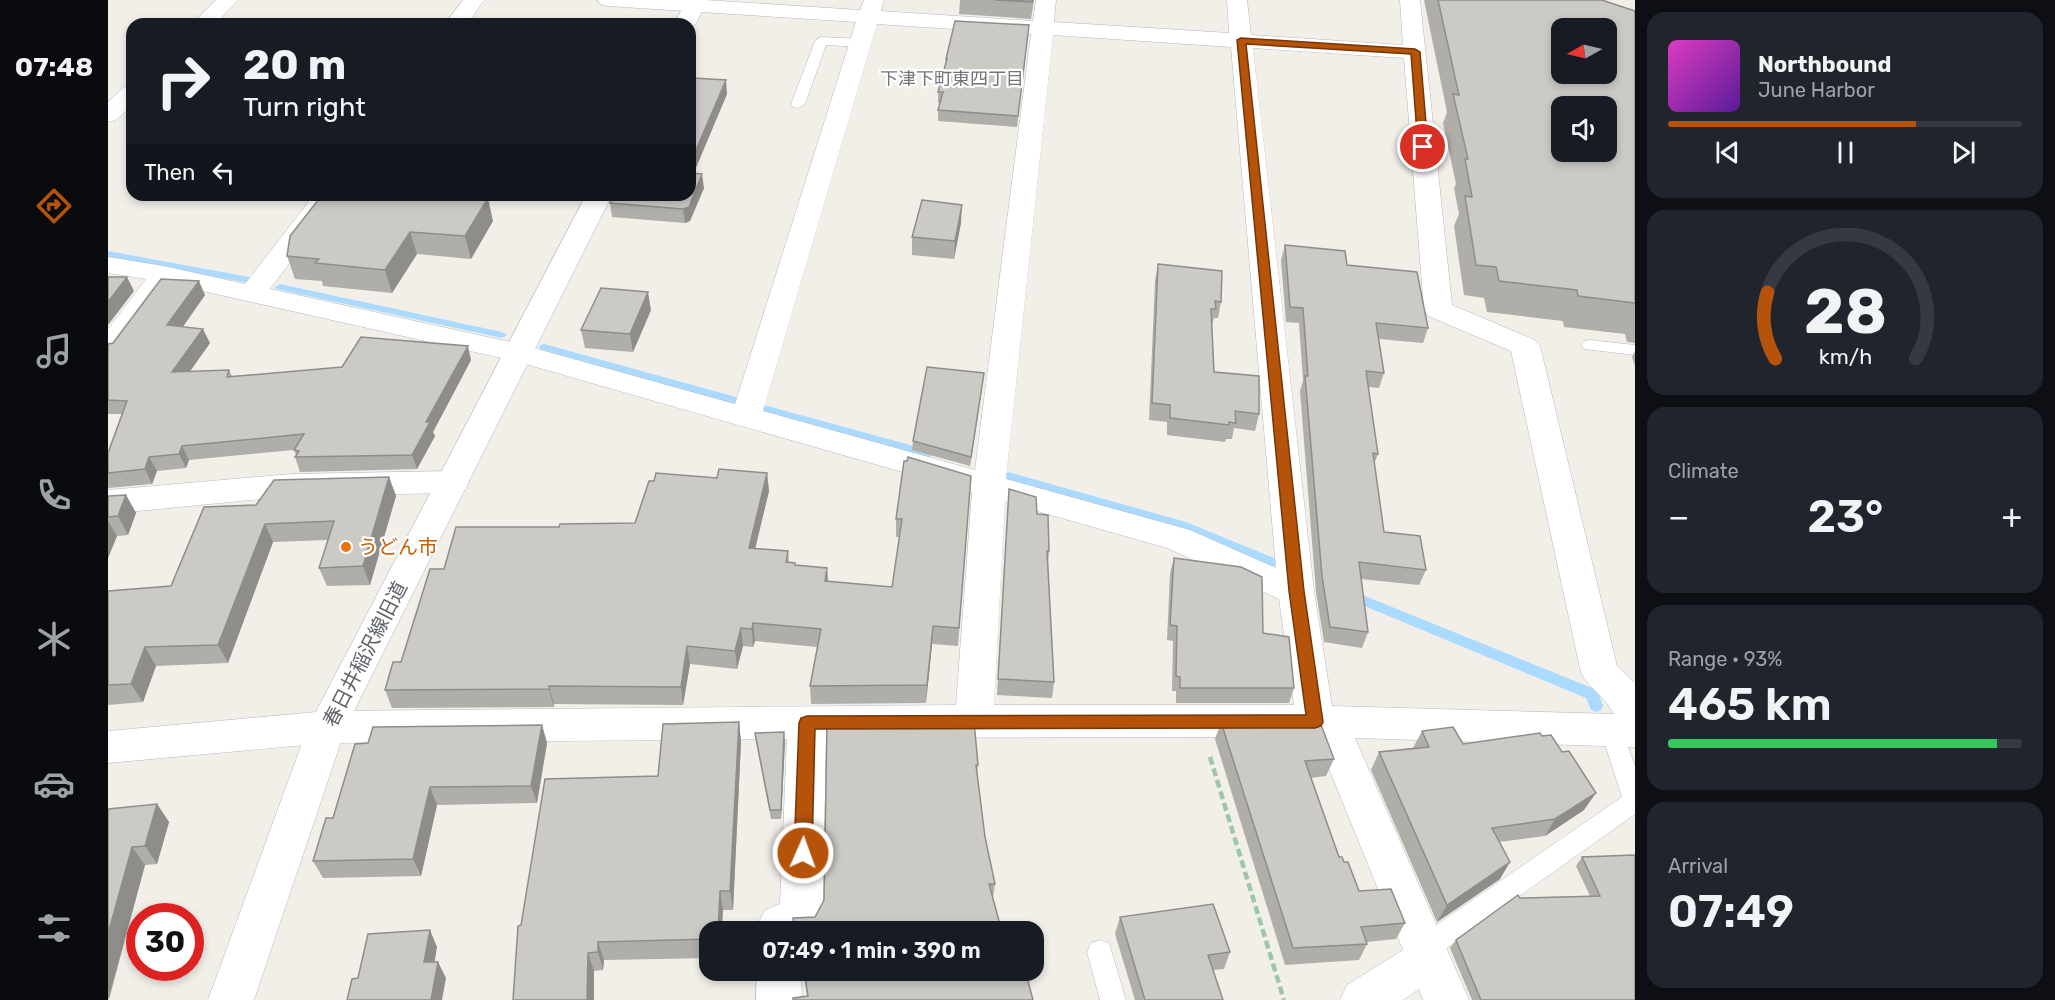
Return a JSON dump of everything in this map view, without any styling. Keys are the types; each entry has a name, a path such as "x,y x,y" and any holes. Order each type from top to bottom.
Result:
{"street":[{"path":"209,18 228,0"},
{"path":"460,18 474,0"},
{"path":"607,0 692,10 872,8 1044,14 1241,40 1415,52"},
{"path":"1237,0 1296,591 1322,722 1446,1000"},
{"path":"108,747 327,727 974,721 1627,726 1624,696 1600,673 1525,346 1438,310 1410,0"},
{"path":"746,418 872,8"},
{"path":"974,721 989,486 1044,14"},
{"path":"108,116 126,98"},
{"path":"251,295 322,201"},
{"name":"春日井稲沢線旧道","path":"231,1000 327,727 595,201"},
{"path":"108,265 164,274 519,354 1178,539 1296,591"},
{"path":"108,349 164,274"},
{"path":"108,502 291,485 453,482"},
{"path":"790,921 801,918 807,723"},
{"path":"1363,1000 1427,953"},
{"path":"779,981 779,1000"}],"lane":[{"path":"798,104 821,41 861,43"},
{"path":"1590,345 1635,350"},
{"path":"1427,953 1635,801 1627,726"},
{"path":"1100,952 1113,1000"}],"path":[{"path":"1199,722 1284,1000"}],"building":[{"path":"995,0 1033,0 1032,2"},
{"path":"1438,0 1602,0 1635,11 1635,303 1578,296 1577,290 1499,281 1496,267 1476,265 1465,196 1472,197 1465,159 1468,159 1453,94 1459,95"},
{"path":"955,21 1029,25 1018,116 938,110 943,92 938,92"},
{"path":"696,78 726,80 696,150"},
{"path":"696,174 702,174 696,189"},
{"path":"922,200 962,205 955,241 912,237"},
{"path":"317,201 486,201 465,236 410,232 385,270 315,263 319,259 287,256 290,236"},
{"path":"611,201 691,201 689,207 683,209 610,203"},
{"path":"1285,245 1345,251 1347,265 1417,272 1428,328 1376,323 1384,373 1366,371 1378,454 1373,453 1384,532 1420,536 1426,570 1359,562 1368,632 1330,627 1322,576 1305,376 1308,376 1303,308 1290,307"},
{"path":"1158,264 1222,271 1221,302 1215,301 1216,309 1211,309 1214,372 1259,376 1259,414 1235,411 1236,423 1229,422 1229,425 1170,418 1170,405 1152,403"},
{"path":"108,277 127,277 108,302"},
{"path":"161,279 199,281 167,325 203,329 172,372 229,370 227,377 342,367 361,337 468,346 426,422 430,422 412,455 295,457 299,451 294,450 304,434 182,446 179,454 149,457 145,469 108,473 108,453 127,401 108,400 108,344 113,343"},
{"path":"601,288 648,292 630,334 581,330"},
{"path":"927,367 984,373 971,457 913,441"},
{"path":"908,457 971,476 959,628 933,626 927,685 810,686 821,629 753,623 752,629 741,628 735,651 687,646 681,687 549,686 549,689 385,690 393,662 401,662 430,569 444,569 456,527 559,527 560,524 635,523 649,481 654,481 656,473 717,478 719,469 767,473 749,548 788,551 786,562 827,568 825,581 892,587 902,519 896,519 904,461 907,461"},
{"path":"389,477 363,566 319,568 334,521 265,524 218,645 145,647 131,684 108,685 108,591 171,586 204,507 256,505 274,480"},
{"path":"1009,489 1036,497 1037,514 1048,515 1049,551 1047,551 1054,682 998,679"},
{"path":"126,495 118,516 108,517 108,496"},
{"path":"1174,558 1241,567 1262,577 1263,633 1289,637 1294,688 1180,688 1180,677 1176,676 1177,626 1170,625"},
{"path":"827,721 974,721 978,765 976,765 985,837 995,884 989,884 999,921 793,921 793,918 815,917 824,900"},
{"path":"739,722 730,891 720,891 719,921 699,921 699,939 598,942 598,952 588,953 587,1000 513,1000 518,926 521,925 545,779 658,776 663,724"},
{"path":"1221,722 1320,722 1334,759 1305,761 1339,857 1342,857 1344,862 1348,862 1359,891 1391,889 1405,923 1361,927 1367,944 1293,948"},
{"path":"542,725 531,786 430,787 413,859 313,861 326,818 333,818 355,744 368,743 373,727"},
{"path":"1453,727 1463,744 1540,733 1542,736 1551,735 1562,752 1569,751 1596,793 1555,819 1492,828 1510,862 1447,905 1379,752 1429,747 1422,731"},
{"path":"784,732 781,810 770,810 755,733"},
{"path":"157,804 145,846 132,847 108,934 108,809"},
{"path":"1635,855 1635,1000 1481,1000 1456,940 1518,895 1520,898 1600,896 1582,857"},
{"path":"1213,904 1230,952 1208,955 1223,1000 1145,1000 1120,917"},
{"path":"430,930 424,962 438,962 431,1000 347,1000 352,979 358,978 368,934"},
{"path":"806,981 1028,981 1033,1000 793,1000 793,998 808,996"}],"waterway":[{"path":"108,254 249,280"},
{"path":"280,287 502,335"},
{"path":"544,347 739,402"},
{"path":"764,409 928,454"},
{"path":"1008,476 1182,525 1272,562"},
{"path":"1350,595 1592,694 1596,706"}],"place":[{"name":"うどん市","path":"346,547"}],"district":[{"name":"下津下町東四丁目","path":"952,79"}],"route":[{"path":"803,853 807,723 1315,722 1296,591 1241,40 1415,52 1423,147"}]}
